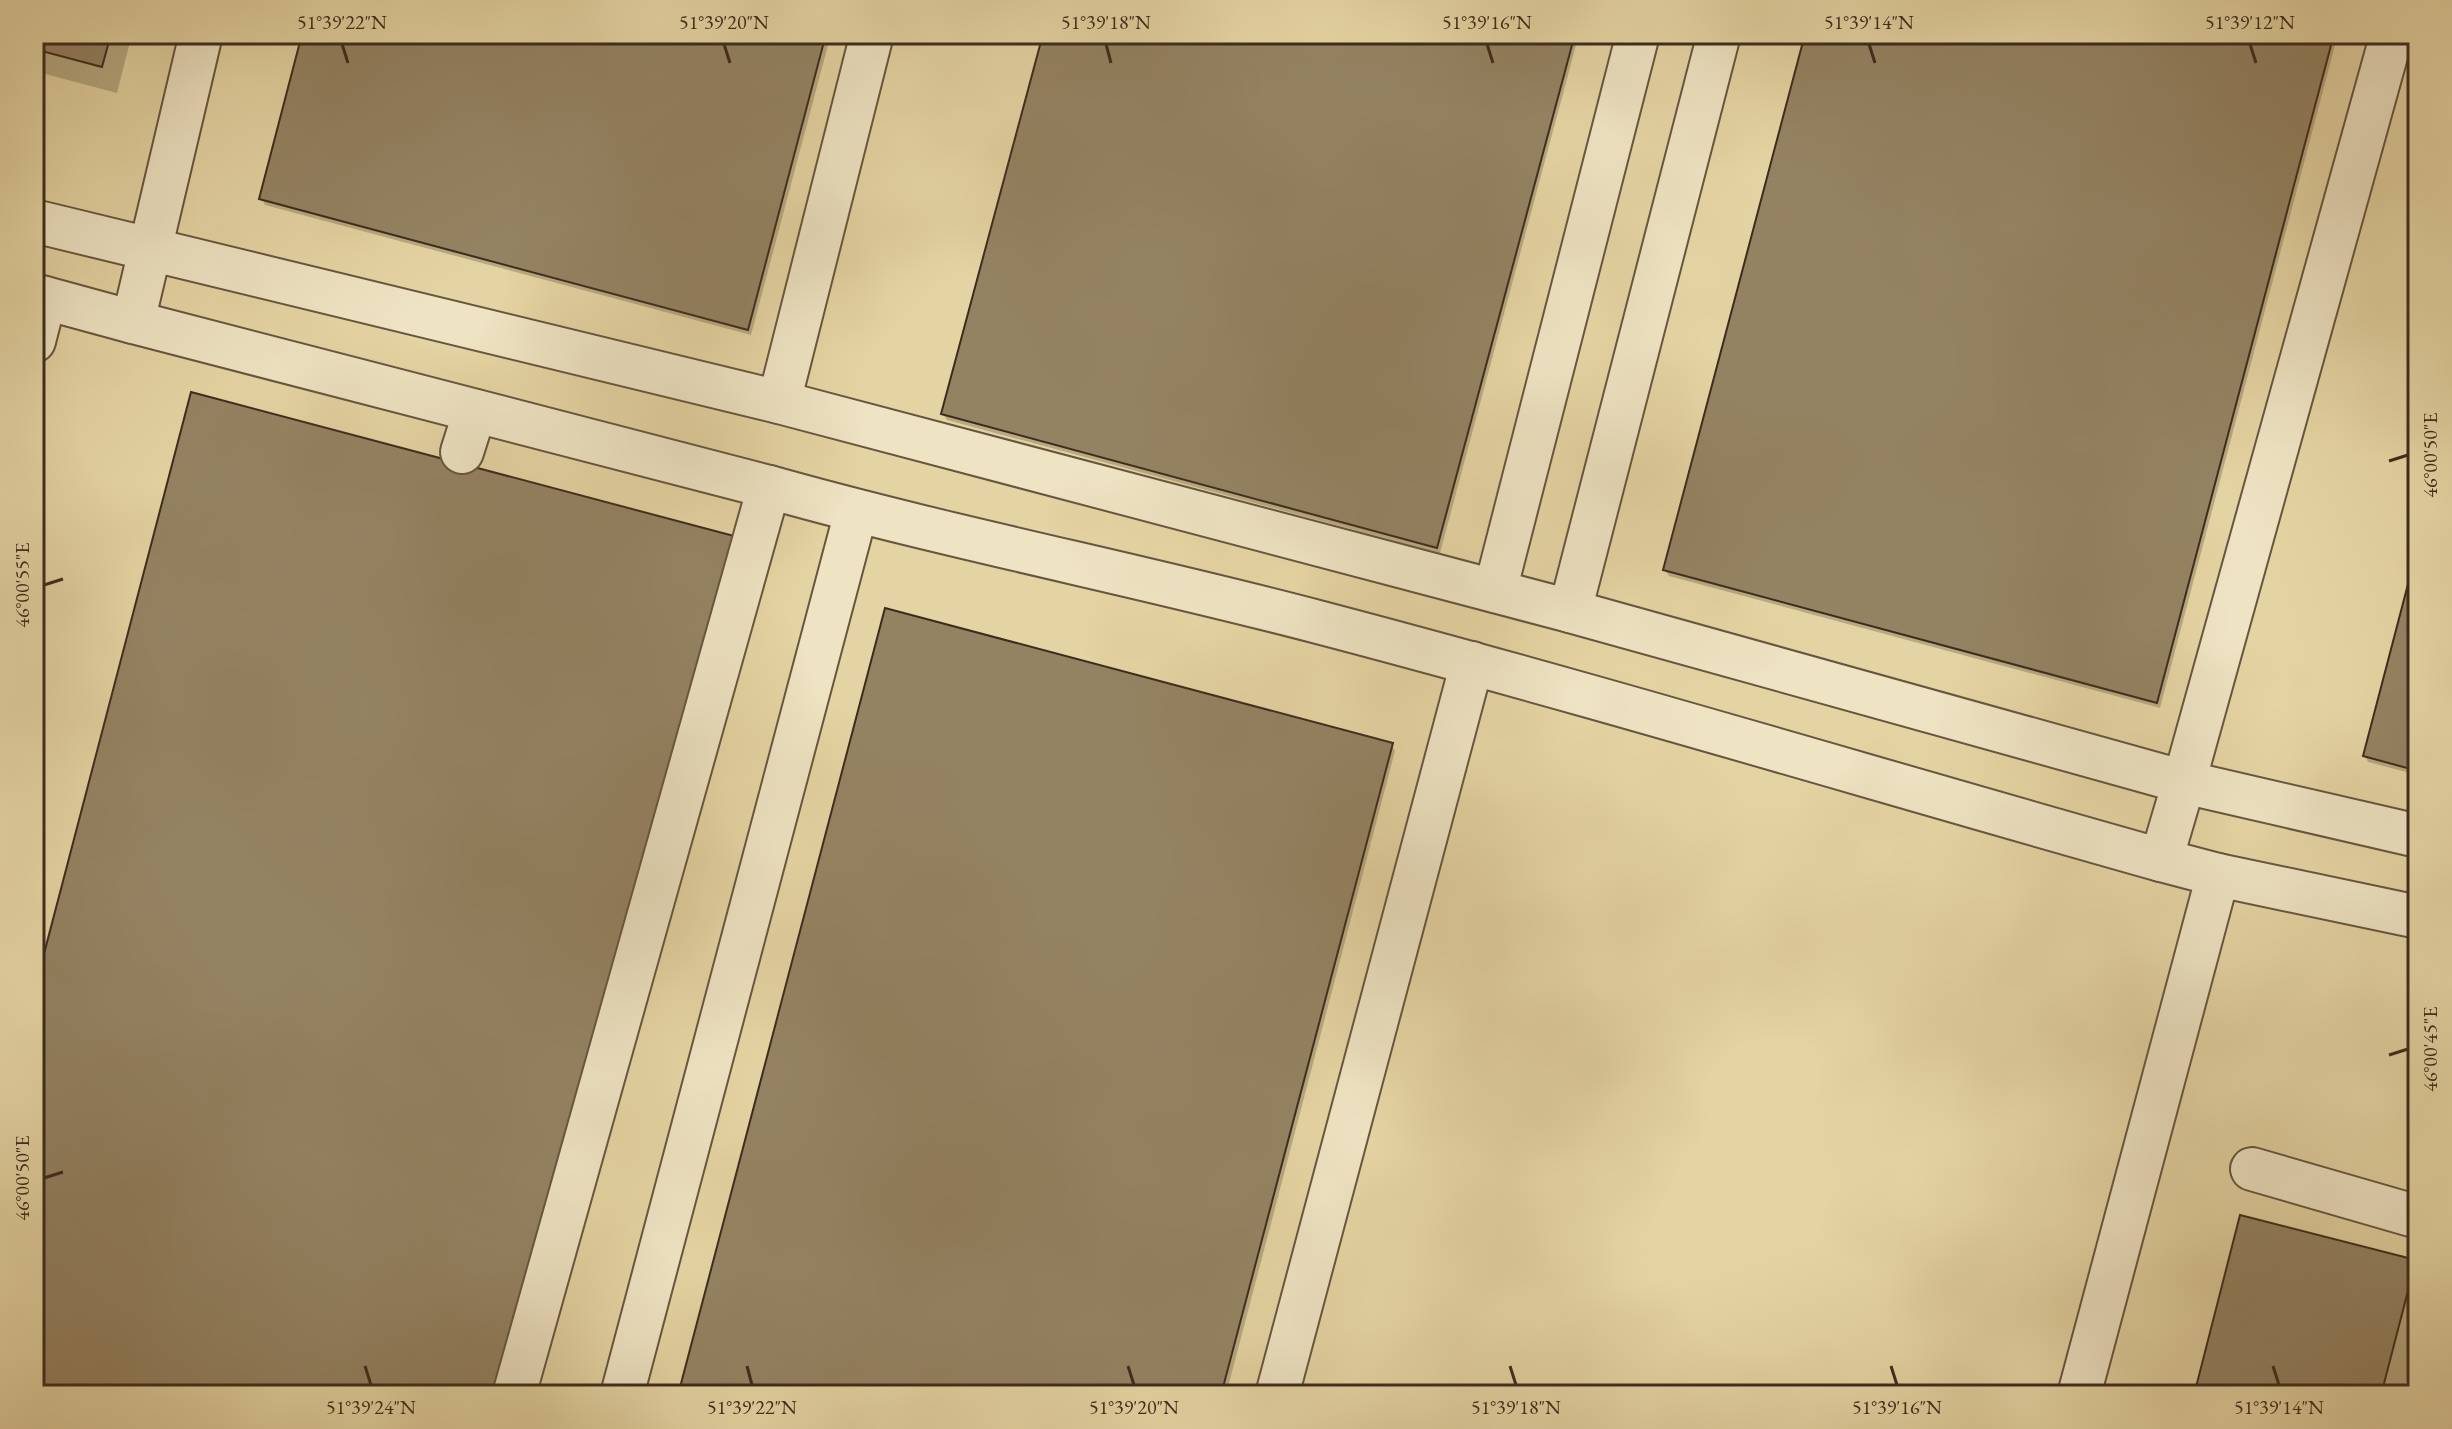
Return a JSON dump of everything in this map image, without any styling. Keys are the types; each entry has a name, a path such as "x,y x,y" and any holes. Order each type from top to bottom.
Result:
{"lane":[{"path":"133,322 201,34"},
{"path":"779,402 872,34"},
{"path":"1495,591 1638,34"},
{"path":"1570,611 1719,34"},
{"path":"2161,860 2392,34"},
{"path":"34,221 779,402 1570,611 2184,782 2418,836"},
{"path":"34,341 40,297 856,512 1158,580 1472,663 2218,875 2418,917"},
{"path":"462,452 475,411"},
{"path":"514,1395 769,487"},
{"path":"622,1395 856,512"},
{"path":"1277,1395 1472,663"},
{"path":"2079,1395 2218,875"},
{"path":"2252,1169 2418,1217"}],"building":[{"path":"34,34 111,34 102,67 34,49"},
{"path":"302,34 826,34 748,330 259,199"},
{"path":"1043,34 1575,34 1437,548 941,414"},
{"path":"1805,34 2334,34 2157,703 1663,570"},
{"path":"191,392 749,540 525,1395 34,1395 34,992"},
{"path":"2418,546 2418,771 2363,756"},
{"path":"885,608 1393,743 1221,1395 678,1395"},
{"path":"2240,1215 2416,1260 2381,1395 2194,1395"}]}
